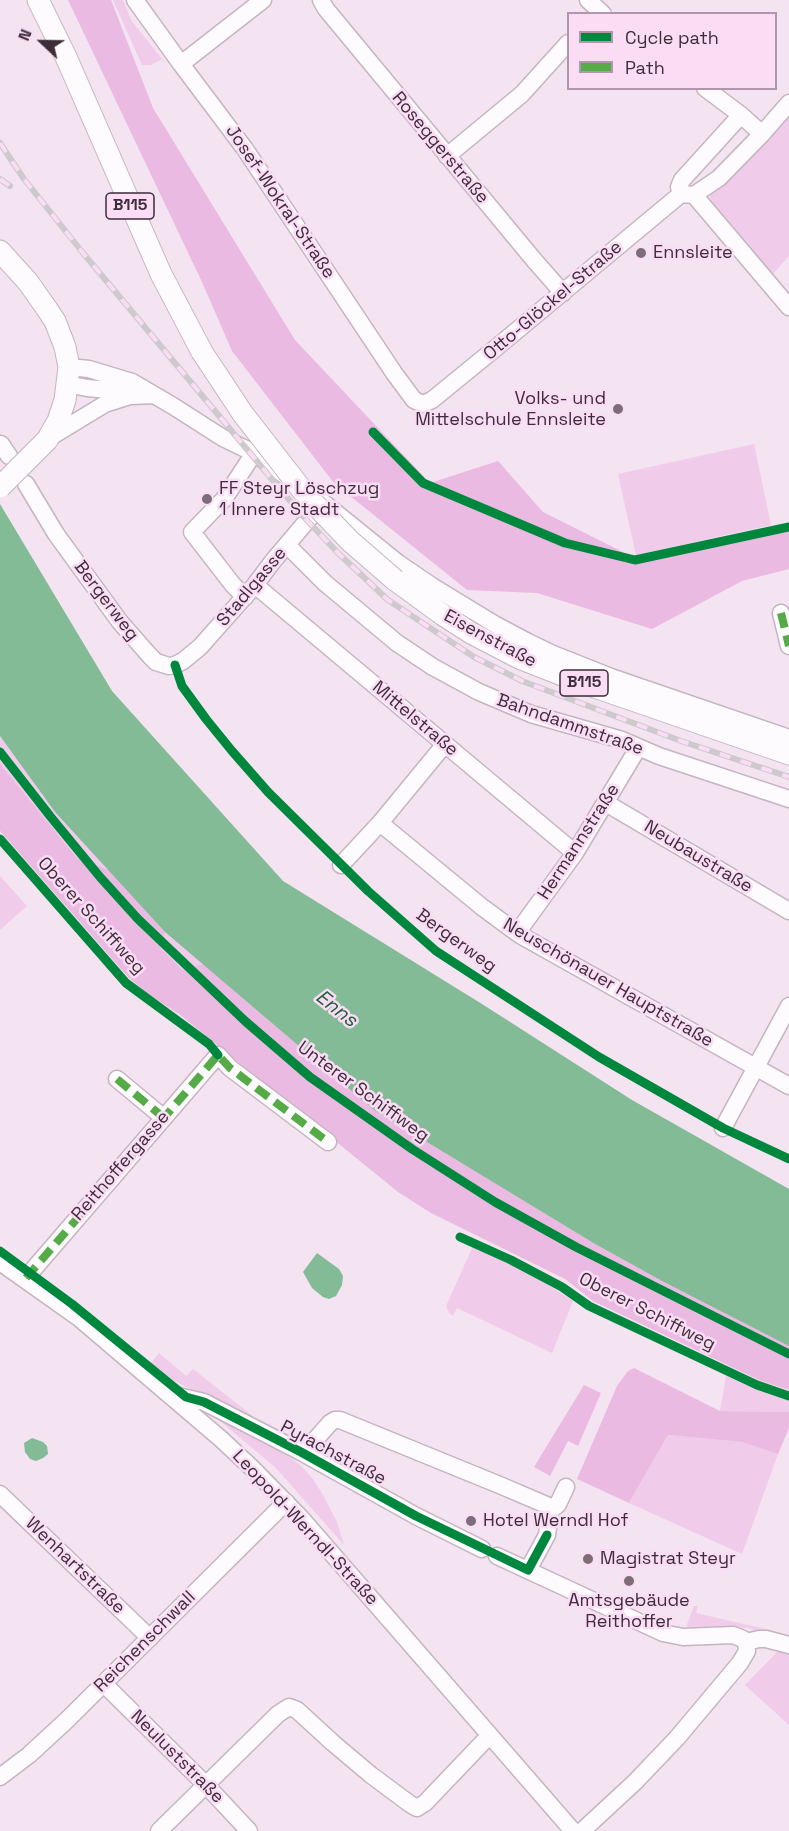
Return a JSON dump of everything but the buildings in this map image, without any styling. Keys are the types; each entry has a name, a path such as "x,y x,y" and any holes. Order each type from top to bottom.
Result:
{"main road":[{"name":"Eisenstraße","path":"38,0 66,57 161,274 202,352 262,440 306,495 350,541 395,580 462,627 519,658 580,682 789,754"},
{"path":"0,251 28,282 55,321 65,347 68,375 61,413 47,440 0,487"}],"street":[{"name":"Josef-Wokral-Straße","path":"135,0 245,149 394,373 414,400 423,404"},
{"path":"181,64 263,0"},
{"name":"Roseggerstraße","path":"321,0 447,156 563,293"},
{"path":"447,156 522,94 567,44"},
{"path":"708,90 762,134"},
{"name":"Otto-Glöckel-Straße","path":"423,404 432,400 687,195 719,178 789,103"},
{"name":"Otto-Glöckel-Straße","path":"687,195 679,188 682,180 741,115"},
{"path":"687,195 789,308"},
{"name":"Eisenstraße","path":"68,375 154,395 223,438 254,453 322,502 398,563 496,625 528,642 601,674 789,738"},
{"path":"47,440 105,404 130,396 154,395"},
{"name":"Mittelstraße","path":"254,453 224,499 192,532 226,576 250,591 446,744 575,854"},
{"name":"Bergerweg","path":"26,484 56,534 120,622 156,662 169,666 176,665"},
{"name":"Stadlgasse","path":"176,665 200,647 250,591 322,502"},
{"name":"Bahndammstraße","path":"287,545 325,583 397,643 440,671 479,692 531,714 622,740 638,748 789,799"},
{"path":"781,613 789,646"},
{"path":"341,865 380,823 446,744"},
{"name":"Hermannstraße","path":"517,933 575,854 638,748"},
{"name":"Neubaustraße","path":"606,803 789,911"},
{"name":"Neuschönauer Hauptstraße","path":"380,823 517,933 789,1086"},
{"path":"723,1128 789,1006"},
{"name":"Reithoffergasse","path":"25,1279 218,1055 230,1068 328,1142"},
{"path":"117,1079 164,1118"},
{"name":"Leopold-Werndl-Straße","path":"0,1262 79,1318 221,1439 286,1502 573,1831"},
{"name":"Pyrachstraße","path":"166,1393 204,1402 301,1452 416,1516 663,1633 683,1637 734,1635 746,1642 766,1639 789,1645"},
{"path":"301,1452 330,1423 340,1420 550,1507 558,1504 566,1487"},
{"name":"Wenhartstraße","path":"0,1494 150,1638"},
{"name":"Reichenschwall","path":"0,1777 29,1755 104,1684 286,1502"},
{"path":"528,1570 547,1535 550,1507"},
{"path":"582,1831 635,1782 677,1738 740,1663 747,1652 746,1642"},
{"name":"Neuluststraße","path":"104,1684 242,1821 249,1831"},
{"path":"159,1831 278,1714 289,1707 297,1710 333,1743 417,1808 426,1803 489,1736"}],"shaded area":[{"path":"68,0 111,0 153,108 295,340 430,483 498,461 543,512 635,558 789,525 789,569 742,581 652,629 537,593 467,590 334,483 232,351 202,282"},
{"path":"113,0 123,0 131,20 162,59 151,65 142,65"},
{"path":"789,114 789,256 770,277 710,200 710,196 756,152"},
{"path":"754,444 771,525 636,555 618,474"},
{"path":"0,736 55,812 109,870 77,858 0,765"},
{"path":"0,764 77,858 109,870 165,932 160,948 183,970 203,964 374,1110 595,1244 662,1281 789,1343 789,1390 761,1381 593,1301 565,1279 431,1213 398,1192 179,1014 148,994 128,977 0,831"},
{"path":"0,876 27,906 0,930"},
{"path":"165,932 203,964 183,970 159,948"},
{"path":"473,1246 536,1277 573,1301 552,1353 457,1308 453,1316 449,1313 446,1306"},
{"path":"159,1353 186,1376 193,1369 254,1417 293,1440 274,1433 171,1379 151,1363"},
{"path":"634,1368 720,1411 789,1412 789,1428 778,1454 742,1442 668,1435 629,1503 577,1479 617,1386 628,1371"},
{"path":"726,1376 789,1400 789,1412 720,1411"},
{"path":"584,1385 601,1393 578,1446 568,1441 550,1476 534,1467"},
{"path":"208,1411 300,1465 323,1495 337,1522 344,1545 276,1468"},
{"path":"668,1435 742,1442 778,1454 742,1554 629,1503"},
{"path":"694,1606 698,1606 696,1613 778,1632 777,1636 748,1628 686,1627"},
{"path":"780,1649 789,1652 789,1725 745,1685"}],"water":[{"name":"Enns","path":"0,504 112,691 283,881 632,1100 789,1189 789,1346 595,1244 374,1110 165,932 55,812 0,736"},
{"path":"317,1253 339,1269 343,1276 342,1285 336,1296 329,1299 312,1288 303,1272"},
{"path":"32,1438 47,1446 48,1454 36,1461 30,1459 25,1452 24,1443"}],"railway":[{"path":"0,143 24,179 83,253 301,514 388,600 474,657 522,681 681,741 789,777"},
{"path":"0,179 10,186"}],"marked path":[{"path":"781,613 789,646"},
{"path":"26,1278 218,1055 230,1068 328,1142"},
{"path":"117,1079 164,1118"}],"cycle path":[{"path":"373,432 423,483 565,543 635,560 789,527"},
{"path":"175,665 182,686 206,719 268,792 368,891 436,951 599,1057 723,1128 789,1159"},
{"name":"Unterer Schiffweg","path":"0,752 100,877 138,919 245,1021 310,1077 412,1149 495,1202 576,1247 789,1354"},
{"name":"Oberer Schiffweg","path":"0,839 126,983 209,1044 218,1055"},
{"name":"Oberer Schiffweg","path":"460,1237 562,1287 589,1306 757,1385 789,1396"},
{"path":"0,1251 72,1304 186,1397 204,1402 301,1452 416,1516 528,1570 547,1535"}],"place":[{"name":"Ennsleite","path":"641,253"},
{"name":"Volks- und Mittelschule Ennsleite","path":"618,409"},
{"name":"FF Steyr Löschzug 1 Innere Stadt","path":"207,499"},
{"name":"Hotel Werndl Hof","path":"471,1521"},
{"name":"Magistrat Steyr","path":"588,1559"},
{"name":"Amtsgebäude Reithoffer","path":"629,1581"}]}
